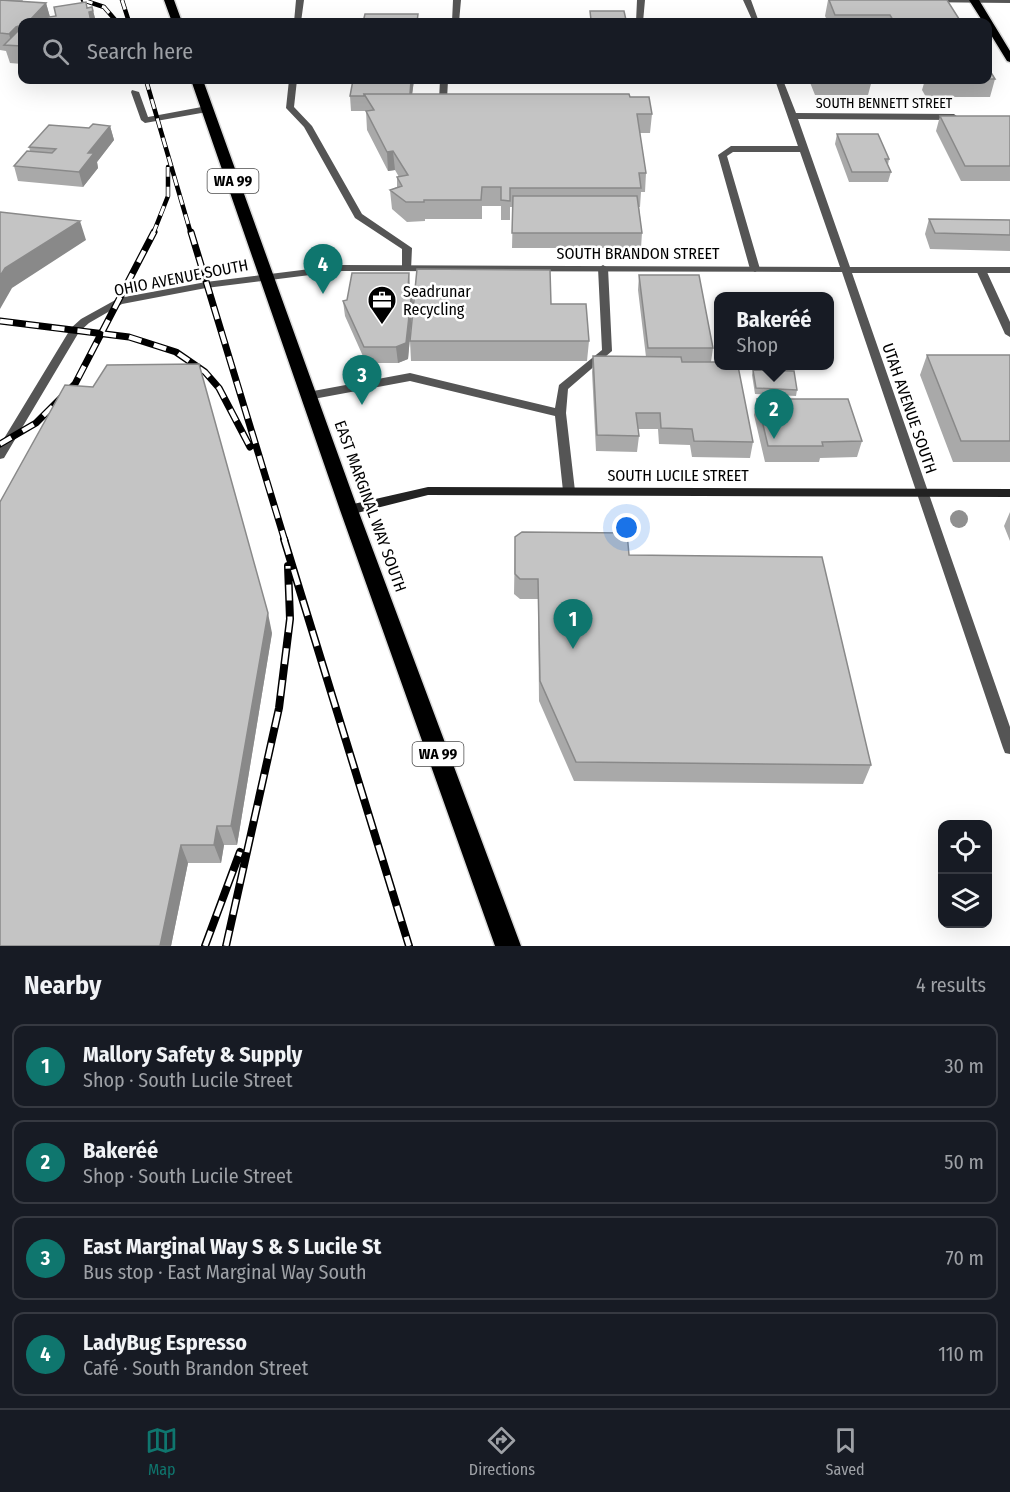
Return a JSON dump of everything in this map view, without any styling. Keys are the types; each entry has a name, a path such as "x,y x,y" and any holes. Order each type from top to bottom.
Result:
{"highway":[{"path":"169,0 176,18"},
{"name":"EAST MARGINAL WAY SOUTH","path":"198,84 308,396 508,946"}],"main road":[{"path":"974,1 985,18"},
{"path":"992,30 1010,59"}],"street":[{"path":"298,18 300,0"},
{"path":"456,18 457,0"},
{"path":"640,18 641,0"},
{"path":"747,0 754,18"},
{"path":"914,0 1010,1"},
{"path":"292,84 290,108 308,126 358,216 407,248 407,268"},
{"path":"443,100 444,84"},
{"name":"UTAH AVENUE SOUTH","path":"781,84 1010,748"},
{"path":"135,92 145,120 207,109"},
{"name":"SOUTH BENNETT STREET","path":"793,116 960,117"},
{"path":"755,269 722,155 731,149 804,149"},
{"name":"SOUTH BRANDON STREET","path":"266,276 342,268 1010,270"},
{"path":"569,491 560,413 563,388 607,351 603,268"},
{"path":"981,270 1010,334"},
{"name":"OHIO AVENUE SOUTH","path":"0,455 75,330 106,307 119,301 266,276"},
{"path":"308,396 410,377 560,413"},
{"name":"SOUTH LUCILE STREET","path":"349,510 428,491 1010,493"}],"building":[{"path":"0,0 46,3 32,18 18,18 18,26 9,34 0,33"},
{"path":"829,0 947,0 958,18 892,18 890,15 835,15"},
{"path":"86,2 87,8 92,7 93,11 89,12 90,18 43,18 56,16 54,7"},
{"path":"590,11 624,11 626,18 591,18"},
{"path":"365,14 418,14 418,18 364,18"},
{"path":"18,31 18,46 4,45"},
{"path":"352,84 411,84 410,94 350,96"},
{"path":"364,94 629,94 630,97 649,97 652,114 637,114 646,173 639,173 641,188 510,188 510,201 501,200 501,187 482,187 481,200 406,202 390,190 402,186 397,177 408,175 393,151 387,152 366,111 374,110"},
{"path":"940,116 1010,116 1010,166 965,166"},
{"path":"93,124 110,126 88,153 94,153 79,172 14,166 27,151 52,153 56,149 29,147 49,125 89,128"},
{"path":"837,134 878,134 889,159 885,159 891,172 852,172"},
{"path":"513,196 637,196 642,233 512,233"},
{"path":"0,212 80,221 5,268 0,276"},
{"path":"929,219 1010,220 1010,235 935,233"},
{"path":"417,269 550,270 551,304 586,304 589,341 410,341"},
{"path":"352,273 409,273 408,289 412,289 406,343 396,347 364,347 343,301 347,300"},
{"path":"639,275 699,275 713,348 648,348"},
{"path":"927,355 1010,355 1010,441 961,441"},
{"path":"593,356 681,357 682,362 714,362 714,370 739,370 753,442 694,441 692,429 661,428 660,413 636,413 639,436 597,435"},
{"path":"199,364 268,613 231,826 217,826 214,845 181,845 160,946 0,946 0,502 65,385 93,387 107,365"},
{"path":"753,370 794,371 797,390 756,388"},
{"path":"757,399 848,399 862,441 822,442 823,446 768,446"},
{"path":"522,532 627,533 629,555 822,557 871,765 576,762 540,681 538,579 520,579 515,574 515,537"}],"railway":[{"path":"83,0 104,7 114,18"},
{"path":"122,0 128,18"},
{"path":"147,84 191,234"},
{"path":"153,234 168,196 168,167"},
{"path":"191,232 285,541"},
{"path":"101,334 153,234"},
{"path":"0,321 101,334"},
{"path":"0,444 36,423 75,384 101,334"},
{"path":"101,334 129,337 176,352 205,372 219,388 250,447"},
{"path":"284,539 409,946"},
{"path":"226,946 279,708 290,619 288,566"},
{"path":"205,946 240,852"}],"place":[{"name":"LadyBug Espresso","path":"323,294"},
{"name":"Seadrunar Recycling","path":"382,326"},
{"name":"East Marginal Way S & S Lucile St","path":"362,405"},
{"name":"Bakeréé","path":"774,439"},
{"name":"Mallory Safety & Supply","path":"573,649"}]}
